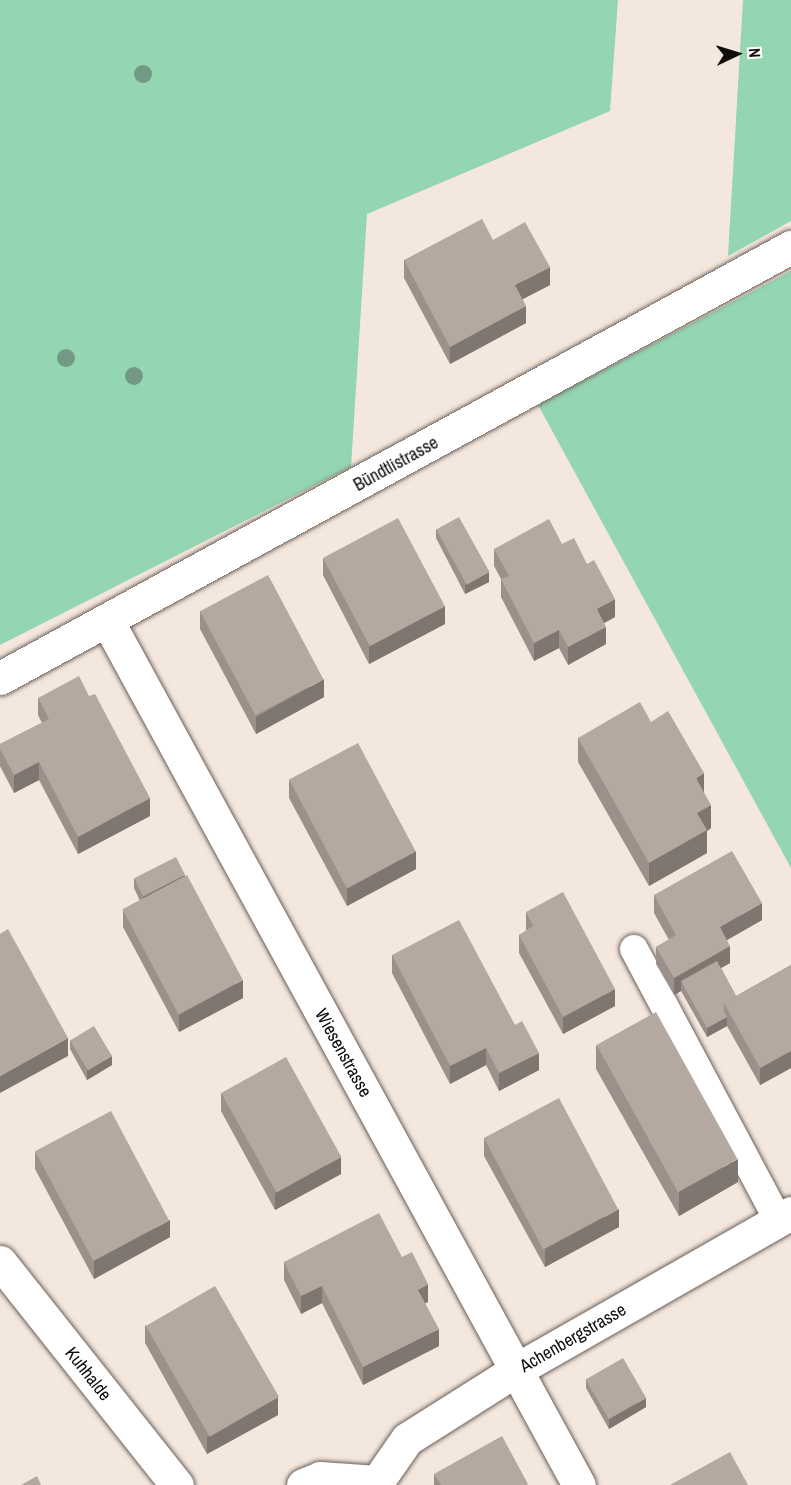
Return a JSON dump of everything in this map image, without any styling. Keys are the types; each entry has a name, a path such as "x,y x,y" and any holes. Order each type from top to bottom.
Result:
{"street":[{"name":"Bündtlistrasse","path":"0,678 108,622 791,247"},
{"name":"Wiesenstrasse","path":"108,622 579,1485"},
{"name":"Achenbergstrasse","path":"376,1484 407,1439 516,1371 784,1217"},
{"name":"Kuhhalde","path":"0,1262 177,1485"},
{"path":"303,1485 320,1478 376,1484"}],"lane":[{"path":"634,949 784,1217"}],"green space":[{"path":"0,0 618,0 610,111 367,214 351,467 0,645"},
{"path":"743,0 791,0 791,221 728,256"},
{"path":"791,271 791,868 538,405"}],"building":[{"path":"482,219 493,240 525,222 550,267 515,285 526,306 450,347 404,260"},
{"path":"459,517 490,572 467,585 436,530"},
{"path":"398,518 445,606 370,646 323,558"},
{"path":"549,519 562,544 574,538 587,564 594,560 615,599 597,609 606,627 568,647 559,630 534,643 501,579 509,576 494,549"},
{"path":"268,575 323,679 255,715 200,611"},
{"path":"79,676 89,696 95,694 150,798 78,837 39,762 14,775 0,749 0,744 49,719 38,698"},
{"path":"640,702 651,722 668,711 704,773 696,778 711,805 697,813 707,830 649,863 578,738"},
{"path":"358,743 416,852 347,888 289,780"},
{"path":"732,851 762,903 720,927 730,946 674,978 656,947 676,935 654,895"},
{"path":"176,857 185,875 143,896 134,878"},
{"path":"187,875 243,980 178,1014 123,909"},
{"path":"563,892 615,989 563,1017 519,935 533,926 526,912"},
{"path":"459,920 515,1025 522,1021 539,1053 499,1073 486,1048 450,1066 392,955"},
{"path":"8,929 68,1038 0,1076 0,934"},
{"path":"717,961 736,996 724,1003 727,1017 707,1028 681,981"},
{"path":"791,965 791,1051 760,1068 724,1003"},
{"path":"656,1012 737,1159 678,1192 597,1045"},
{"path":"94,1026 112,1056 88,1070 70,1040"},
{"path":"286,1057 341,1157 277,1193 221,1093"},
{"path":"559,1098 618,1209 543,1249 484,1138"},
{"path":"111,1111 169,1220 93,1261 35,1151"},
{"path":"379,1213 402,1257 412,1252 428,1284 418,1290 439,1329 363,1367 322,1286 301,1296 284,1262"},
{"path":"215,1286 279,1397 210,1437 146,1326"},
{"path":"623,1358 646,1398 609,1419 586,1380"},
{"path":"502,1436 527,1485 441,1485 434,1474"},
{"path":"730,1452 748,1485 670,1485"},
{"path":"37,1476 41,1485 21,1485"}]}
